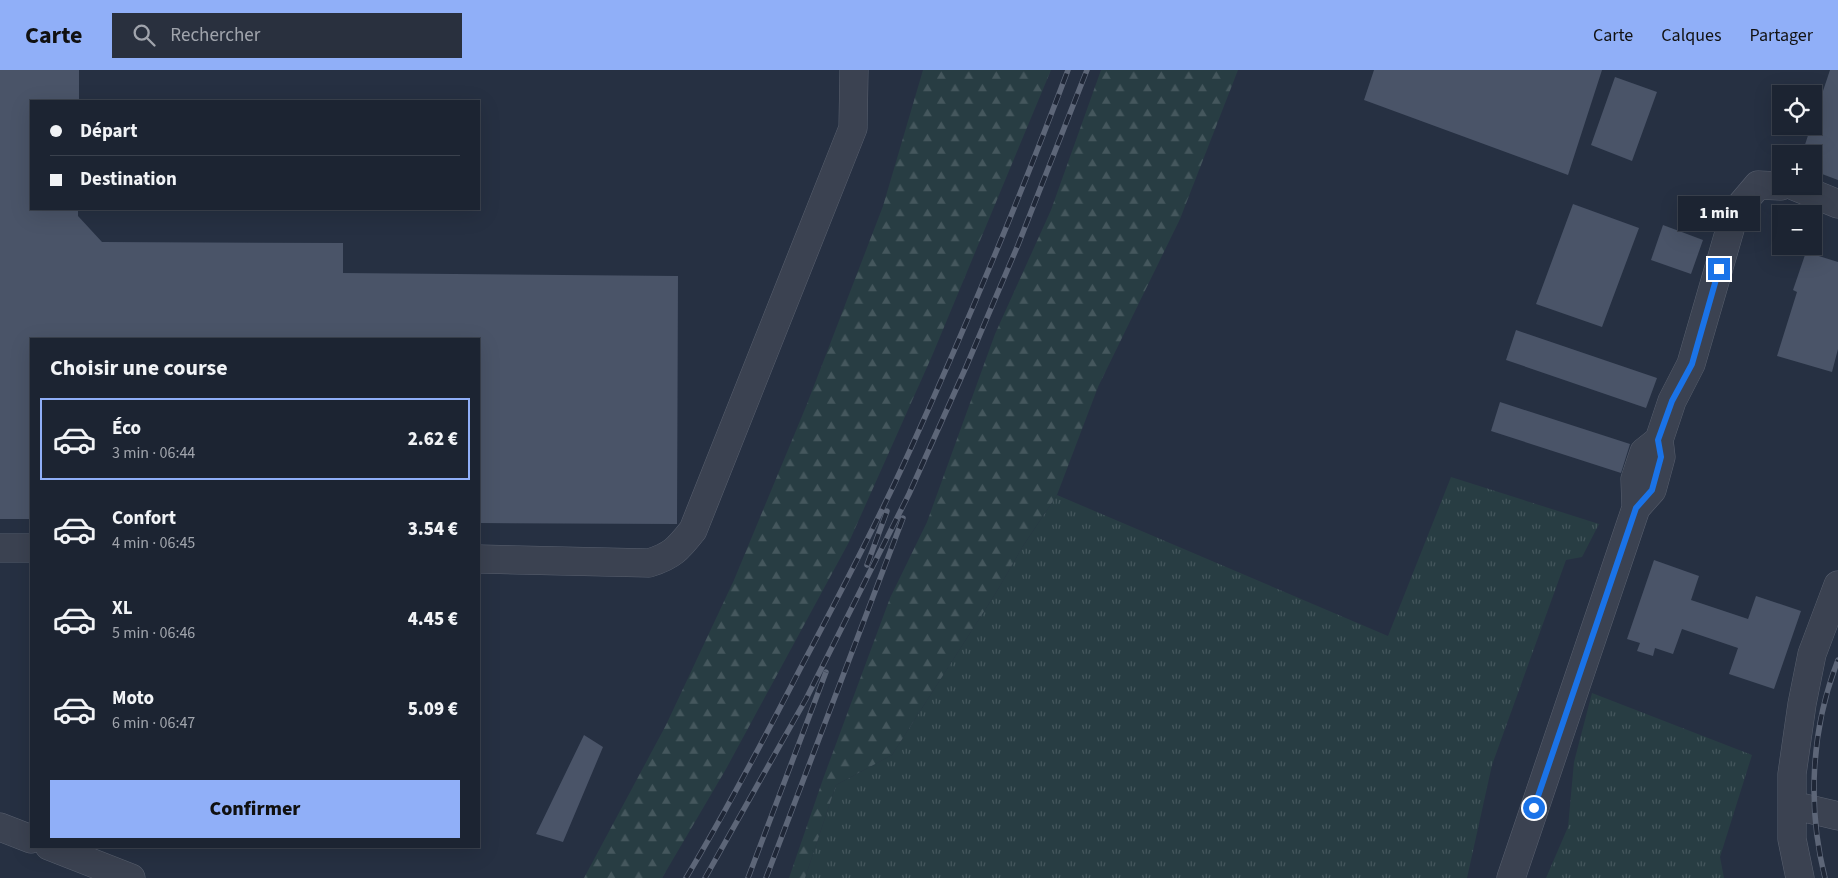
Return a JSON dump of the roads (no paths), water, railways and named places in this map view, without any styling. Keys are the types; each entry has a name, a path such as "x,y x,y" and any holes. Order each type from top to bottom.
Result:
{"street":[{"path":"480,559 649,563 667,557 682,545 693,530 853,128 854,70"},
{"path":"1510,878 1636,508 1635,479 1644,452 1658,440 1672,401 1692,364 1735,212 1758,185 1772,186"},
{"path":"1816,195 1838,204"},
{"path":"0,548 30,548"},
{"path":"1800,878 1792,839 1792,774 1802,704 1812,654 1838,585"},
{"path":"1792,805 1838,816"},
{"path":"0,827 30,839"},
{"path":"54,848 131,878"}],"railway":[{"path":"686,878 759,748 843,587 898,476 992,260 1068,70"},
{"path":"705,878 806,699 909,494 1018,245 1087,70"},
{"path":"867,565 887,511"},
{"path":"766,878 903,518"},
{"path":"1825,878 1819,851 1816,823 1814,796 1815,768 1817,740 1822,713 1838,660"},
{"path":"748,878 826,672"}]}
